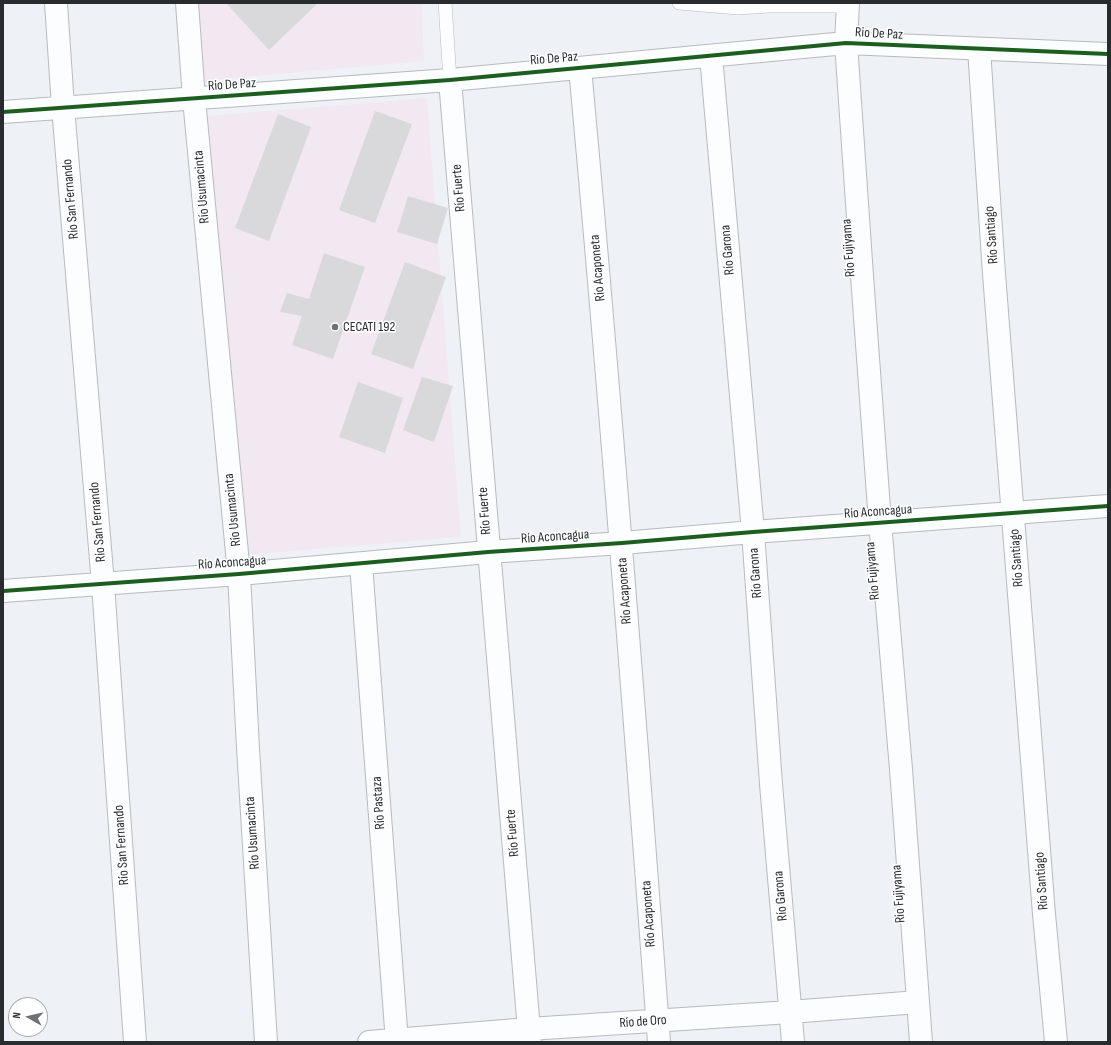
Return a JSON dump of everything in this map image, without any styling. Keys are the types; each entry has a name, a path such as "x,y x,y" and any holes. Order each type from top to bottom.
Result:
{"street":[{"name":"Río San Fernando","path":"56,3 63,107 103,584 135,1042"},
{"name":"Río Usumacinta","path":"187,3 194,99 239,574 266,1042"},
{"name":"Rio Fujiyama","path":"848,5 846,43 880,522 901,769 921,1042"},
{"name":"Rio De Paz","path":"3,112 450,80 846,43 979,50 1108,54"},
{"name":"Río Santiago","path":"979,50 994,274 1014,513 1044,914 1056,1042"},
{"name":"Río Garona","path":"711,56 753,532 772,792 793,1042"},
{"name":"Río Acaponeta","path":"580,68 600,277 622,543 658,1031"},
{"name":"Río Fuerte","path":"450,80 529,1036"},
{"name":"Río Aconcagua","path":"3,591 239,574 488,552 1108,506"},
{"name":"Río Pastaza","path":"361,564 397,1041"},
{"name":"Río de Oro","path":"368,1042 658,1031 790,1012 918,1002"}],"lane":[{"name":"Río Fuerte","path":"445,3 450,80"},
{"path":"680,3 738,8 769,5 848,5"}],"shaded area":[{"path":"195,3 422,3 424,61 201,81"},
{"name":"CECATI 192","path":"427,98 461,537 244,555 207,116"}],"building":[{"path":"226,3 318,3 269,50"},
{"path":"375,111 412,124 375,223 339,210"},
{"path":"278,114 311,127 269,241 235,228"},
{"path":"408,196 448,208 437,244 397,232"},
{"path":"324,253 365,267 333,359 292,345 302,316 280,312 287,293 309,299"},
{"path":"405,262 446,277 413,369 371,354"},
{"path":"422,377 453,386 434,442 403,430"},
{"path":"358,382 403,398 385,453 339,437"}],"cycle path":[{"path":"3,112 450,80 846,43 1108,54"},
{"path":"3,591 239,574 488,552 1108,506"}],"place":[{"name":"CECATI 192","path":"335,327"}]}
